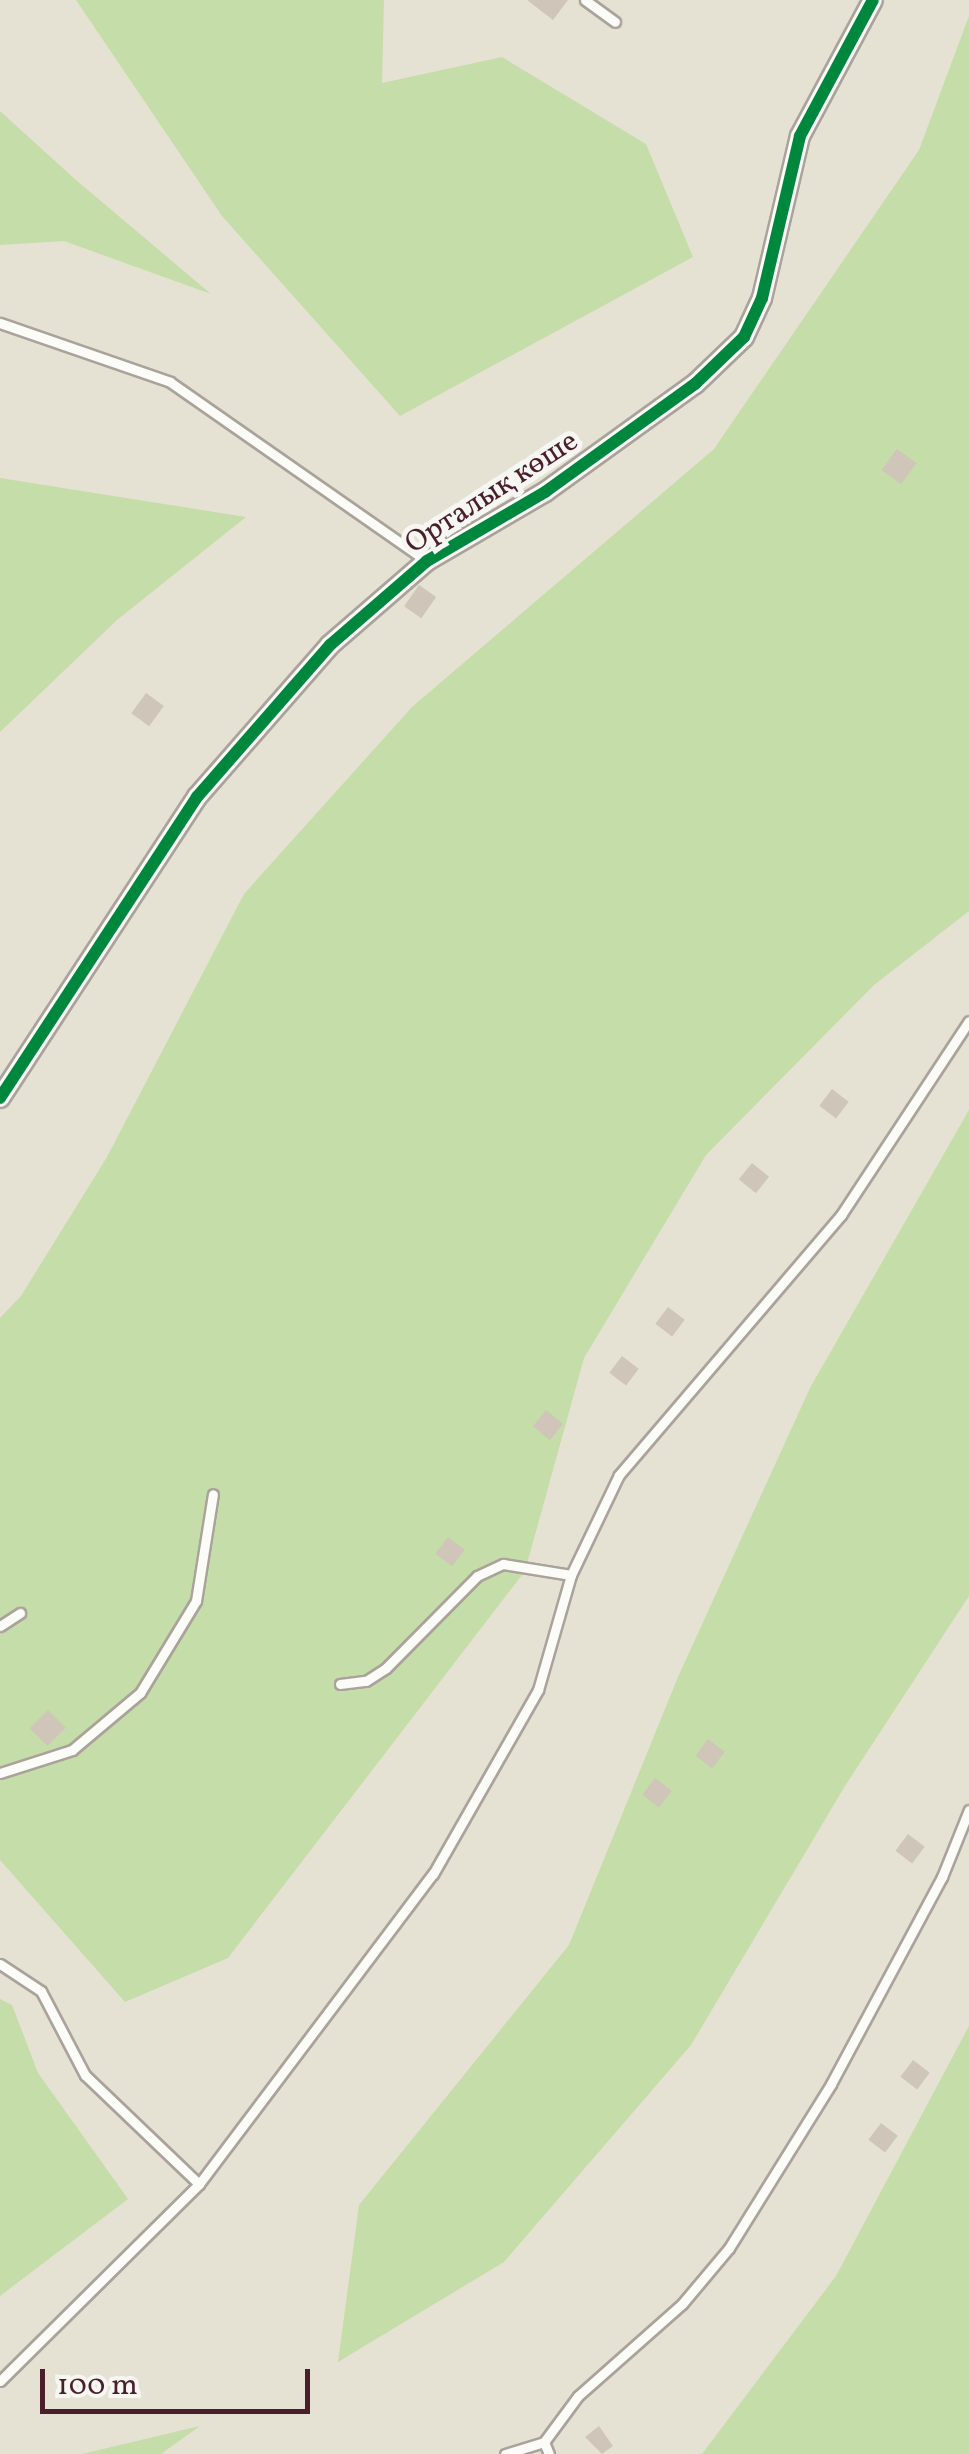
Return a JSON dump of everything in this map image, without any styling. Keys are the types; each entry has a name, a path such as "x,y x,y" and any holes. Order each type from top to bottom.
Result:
{"street":[{"name":"Орталық көше","path":"0,1098 197,796 330,646 427,560 545,492 695,384 744,337 762,298 800,136 873,0"}],"lane":[{"path":"585,0 614,22"},
{"path":"0,323 170,382 427,560"},
{"path":"0,2380 199,2184 433,1874 483,1794 538,1690 571,1575 618,1475 841,1216 969,1021"},
{"path":"0,1774 72,1750 140,1693 196,1601 213,1494"},
{"path":"340,1684 366,1682 386,1668 477,1576 503,1564 571,1575"},
{"path":"0,1626 20,1614"},
{"path":"505,2454 544,2442 578,2396 682,2304 728,2248 840,2066 942,1876 969,1810"},
{"path":"0,1964 41,1991 85,2074 199,2184"},
{"path":"544,2442 549,2454"}],"green space":[{"path":"76,0 384,0 382,83 502,57 646,144 693,257 400,416 222,216"},
{"path":"969,16 969,911 874,985 706,1155 584,1358 525,1571 228,1958 125,2002 0,1860 0,1318 21,1296 107,1157 244,894 412,707 714,449 919,150"},
{"path":"0,111 211,294 64,241 0,245"},
{"path":"0,478 246,517 117,620 0,732"},
{"path":"969,1110 969,1596 845,1786 691,2045 504,2262 338,2362 359,2205 569,1945 678,1677 810,1388"},
{"path":"0,1999 12,2005 38,2073 128,2199 0,2296"},
{"path":"969,2026 969,2454 702,2454 836,2276"},
{"path":"200,2426 161,2454 82,2454"}],"building":[{"path":"527,0 568,0 553,20"},
{"path":"897,449 916,463 901,484 882,470"},
{"path":"419,585 436,597 421,618 404,606"},
{"path":"146,693 164,706 149,726 131,713"},
{"path":"832,1089 849,1102 836,1118 819,1106"},
{"path":"752,1163 769,1177 756,1193 739,1179"},
{"path":"668,1307 685,1320 672,1336 655,1324"},
{"path":"622,1356 639,1369 626,1385 609,1373"},
{"path":"546,1410 563,1424 550,1440 533,1426"},
{"path":"448,1537 465,1550 452,1566 435,1554"},
{"path":"48,1710 66,1728 47,1746 30,1728"},
{"path":"708,1739 725,1752 712,1768 695,1756"},
{"path":"655,1778 672,1791 659,1807 642,1795"},
{"path":"908,1834 925,1847 912,1863 895,1851"},
{"path":"913,2060 930,2073 917,2089 900,2077"},
{"path":"881,2123 898,2136 885,2152 868,2140"},
{"path":"599,2426 613,2446 602,2454 585,2437"}],"cycle path":[{"path":"0,1098 197,797 330,645 427,561 545,492 695,384 744,337 762,298 800,136 873,0"}]}
